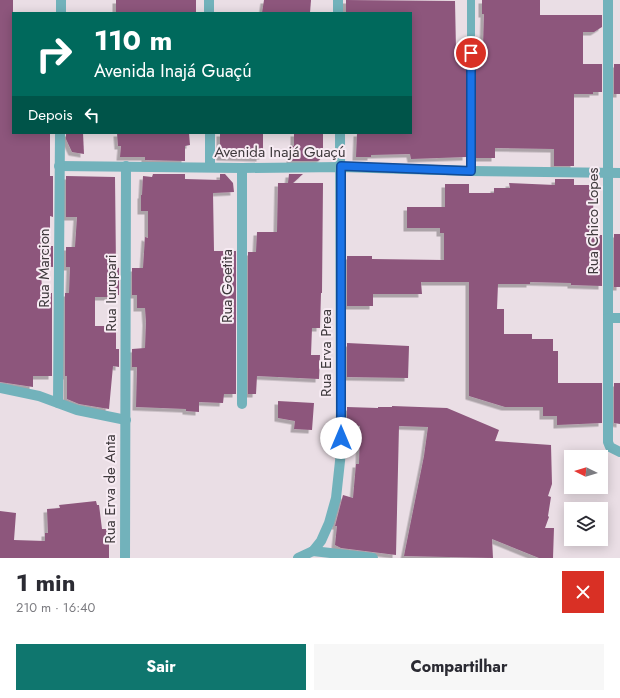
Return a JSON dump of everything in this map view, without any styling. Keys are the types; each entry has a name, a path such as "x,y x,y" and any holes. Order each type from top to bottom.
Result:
{"street":[{"path":"61,0 61,12"},
{"path":"209,0 209,12"},
{"path":"338,0 338,12"},
{"name":"Rua Chico Lopes","path":"608,0 608,442 610,447 620,452"},
{"name":"Rua Marcion","path":"58,403 60,134"},
{"path":"210,134 210,167"},
{"name":"Rua Erva Prea","path":"313,551 321,541 329,523 336,498 341,452 340,134"},
{"name":"Avenida Inajá Guaçú","path":"60,166 242,168 341,166 471,171 620,173"},
{"name":"Rua Iurupari","path":"126,166 126,420"},
{"name":"Rua Goetita","path":"242,168 242,404"},
{"path":"608,318 620,318"},
{"path":"0,388 38,396 77,410 126,420"},
{"name":"Rua Erva de Anta","path":"125,558 126,420"},
{"path":"298,558 313,551 373,558"}],"lane":[{"path":"471,0 471,171"}],"building":[{"path":"0,0 13,0 12,134 50,134 50,176 53,176 53,217 50,216 50,246 53,246 53,267 41,266 42,293 52,293 52,376 33,376 33,387 0,382"},
{"path":"116,0 196,0 196,12 116,12"},
{"path":"264,0 311,0 310,12 262,12"},
{"path":"346,0 455,1 456,50 466,49 466,157 411,159 410,154 356,157 357,134 412,134 412,12 346,12"},
{"path":"482,0 540,0 540,15 602,15 602,27 594,32 583,32 583,64 602,64 602,92 593,92 593,94 574,94 574,166 554,166 554,149 495,148 495,158 476,158 476,48 483,47 484,14 482,14"},
{"path":"614,64 620,64 620,94 614,94"},
{"path":"66,134 83,134 84,154 72,152 66,139"},
{"path":"117,134 189,134 190,145 185,146 185,161 145,160 145,157 120,157 121,146 118,146"},
{"path":"220,134 263,134 263,156 260,156 260,158 220,157"},
{"path":"294,134 323,134 323,157 318,161 290,161 290,146 294,146"},
{"path":"153,174 185,174 185,179 220,180 220,174 225,174 233,183 234,192 213,193 214,251 236,251 236,394 224,394 223,403 199,402 199,412 186,411 186,409 136,407 137,367 132,367 132,349 145,348 146,322 145,308 137,308 137,295 132,295 132,268 143,268 145,237 148,238 148,211 141,211 143,176 152,177"},
{"path":"289,174 303,174 293,183 323,183 322,293 320,328 312,328 311,355 320,355 319,379 257,376 256,394 248,394 248,252 256,252 257,232 277,232 278,183 288,183"},
{"path":"66,176 115,177 116,267 119,268 119,295 111,295 111,297 95,297 95,326 116,326 116,349 119,349 119,367 113,366 109,409 79,404 67,399 67,376 65,376 65,293 69,293 70,267 66,267 66,247 75,247 77,217 66,217"},
{"path":"555,179 574,179 574,185 589,185 594,189 592,235 602,235 602,286 571,285 571,283 530,282 530,284 498,284 497,309 504,309 504,334 532,334 532,339 553,339 553,351 558,351 558,383 602,383 602,423 557,425 557,416 543,416 543,407 505,407 469,396 469,282 421,282 422,294 373,294 373,306 347,306 347,256 372,256 372,259 444,260 444,233 440,233 440,228 407,228 407,207 445,207 445,184 469,184 469,193 494,193 494,188 510,188 509,183 555,185"},
{"path":"614,234 620,234 620,287 614,287"},
{"path":"347,343 409,346 408,378 347,377"},
{"path":"614,383 620,383 620,424 614,423"},
{"path":"278,401 314,403 312,430 294,429 295,421 278,418"},
{"path":"392,406 447,408 499,430 495,441 551,445 552,484 548,496 551,497 549,517 545,528 554,528 553,558 539,558 492,539 493,558 404,556 424,456 428,427 399,426 396,555 341,548 335,545 337,526 335,526 343,495 353,498 356,464 359,464 360,426 347,425 347,407 378,408"},
{"path":"96,501 97,505 99,505 102,529 109,529 109,558 0,558 0,511 16,513 14,540 45,541 45,533 48,533 47,509 60,508 59,505"}],"route":[{"path":"341,438 341,166 471,171 471,53"}]}
